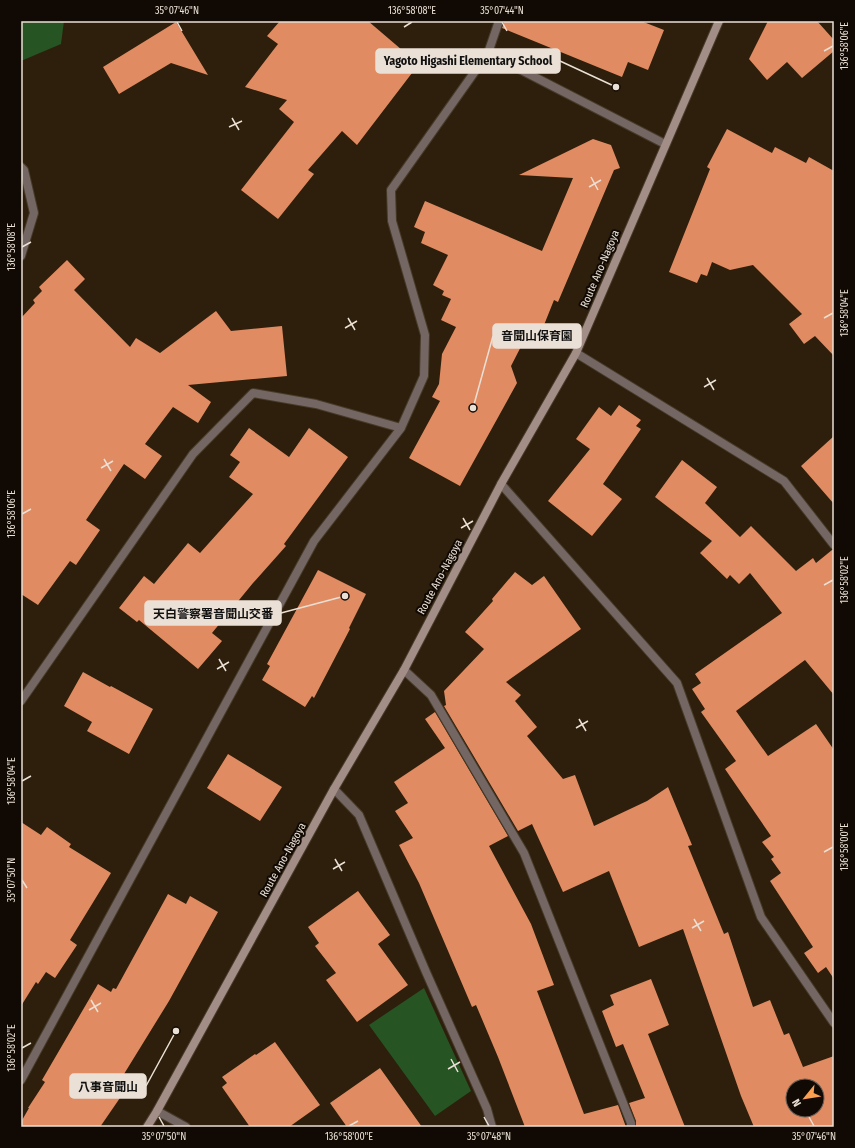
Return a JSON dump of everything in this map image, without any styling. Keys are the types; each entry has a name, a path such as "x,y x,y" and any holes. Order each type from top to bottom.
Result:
{"main road":[{"name":"Route Ano-Nagoya","path":"147,1127 334,789 404,670 501,484 576,353 719,21"}],"street":[{"path":"21,1080 314,541 401,428 424,376 425,335 392,221 391,190 488,53 500,21"},
{"path":"488,53 665,144"},
{"path":"21,167 24,170 34,213 21,256"},
{"path":"576,353 784,481 834,545"},
{"path":"21,701 193,454 253,393 316,404 401,428"},
{"path":"501,484 677,683 761,918 834,1023"},
{"path":"404,670 431,695 524,853 631,1123 631,1127"},
{"path":"334,789 359,815 426,972 487,1109 492,1127"},
{"path":"157,1111 186,1127"}],"green space":[{"path":"21,21 64,21 61,44 21,61"},
{"path":"424,988 471,1091 435,1116 369,1025"}],"building":[{"path":"280,21 368,21 402,50 395,58 412,73 357,145 342,131 308,170 314,174 278,219 241,190 294,122 279,109 287,100 245,87 278,44 267,36"},
{"path":"504,21 641,21 664,30 648,70 628,62 622,77 502,28"},
{"path":"768,21 817,21 834,40 834,51 802,78 787,62 767,80 749,59"},
{"path":"176,22 208,75 171,63 119,94 103,67"},
{"path":"727,129 772,153 775,147 806,163 809,157 834,171 834,356 815,336 804,344 789,324 802,314 753,265 730,270 712,262 707,276 701,274 697,283 669,272 710,169 707,167"},
{"path":"593,139 611,145 620,168 614,170 558,302 554,300 540,335 529,331 511,366 517,383 460,486 409,458 440,401 432,397 439,384 442,354 456,327 441,320 451,299 442,295 444,291 433,285 448,255 421,243 425,232 414,227 425,201 542,251 573,178 519,175"},
{"path":"67,260 85,279 74,290 130,347 136,338 160,353 216,311 231,331 282,326 287,376 188,385 211,402 198,423 173,407 145,444 162,456 145,479 124,464 86,520 100,530 76,565 70,561 38,605 21,594 21,318 35,303 33,300 42,291 39,287"},
{"path":"619,405 641,420 636,426 641,429 603,484 622,499 592,536 548,501 590,449 576,439 599,407 611,416"},
{"path":"249,428 289,457 309,428 348,457 284,544 286,546 212,633 222,641 198,669 139,620 137,622 119,608 144,576 154,584 188,543 200,553 253,494 229,477 240,462 230,455"},
{"path":"834,436 834,504 801,466"},
{"path":"682,460 717,487 705,503 740,537 751,526 796,571 813,558 816,563 834,550 834,695 805,660 736,711 768,756 816,724 834,750 834,979 826,967 818,973 804,953 813,947 770,881 781,873 771,859 774,857 762,842 771,836 725,769 736,761 701,712 705,709 692,689 701,683 695,674 782,613 750,573 739,584 730,575 727,579 700,553 712,541 655,497"},
{"path":"318,570 366,594 349,628 350,629 314,698 312,696 305,707 262,680 270,666 267,664"},
{"path":"515,572 532,585 544,576 581,629 506,682 521,695 515,701 537,727 527,736 563,779 575,775 594,826 647,801 668,787 692,845 688,846 724,934 728,932 753,1007 770,1000 784,1035 789,1033 803,1067 834,1056 834,1127 754,1127 741,1096 683,929 639,947 609,871 563,892 532,824 518,831 444,706 446,705 444,691 484,649 465,632 493,601 492,599"},
{"path":"83,672 153,709 129,754 87,731 92,722 64,706"},
{"path":"435,712 508,836 489,846 531,924 554,985 537,991 584,1114 618,1105 626,1127 525,1127 476,1005 472,1007 419,883 399,845 413,838 395,811 408,803 394,782 445,748 425,719"},
{"path":"228,754 282,787 260,821 207,788"},
{"path":"21,822 41,835 47,827 71,844 69,847 111,873 70,940 77,945 55,978 46,972 38,984 36,982 21,1006"},
{"path":"358,891 390,935 378,944 408,985 357,1022 326,980 336,973 315,946 319,943 308,927"},
{"path":"168,894 186,904 190,896 218,912 169,1001 124,1074 133,1079 100,1127 21,1127 21,1122 28,1108 45,1082 42,1080 98,984 111,992 113,988 116,989"},
{"path":"651,979 669,1025 648,1034 685,1127 636,1127 636,1121 629,1103 645,1098 623,1044 616,1047 602,1011 614,1005 610,995"},
{"path":"275,1042 320,1105 289,1127 250,1127 222,1087 227,1083 222,1077"},
{"path":"380,1068 422,1127 347,1127 330,1103"}],"place":[{"name":"Yagoto Higashi Elementary School","path":"616,87"},
{"name":"音聞山保育園","path":"473,408"},
{"name":"天白警察署音聞山交番","path":"345,596"},
{"name":"八事音聞山","path":"176,1031"}]}
